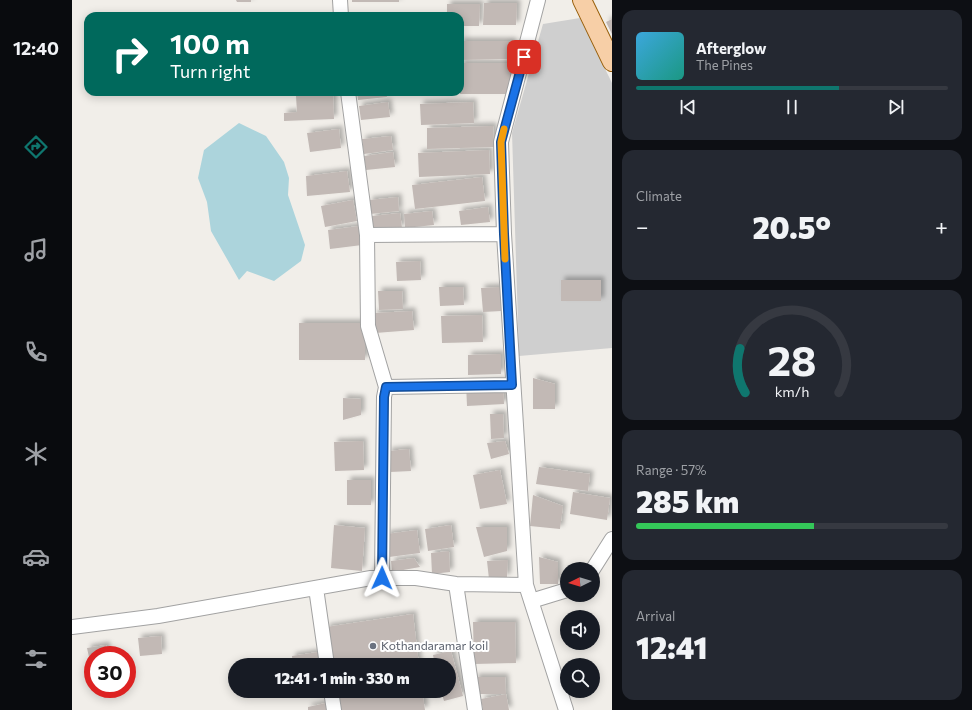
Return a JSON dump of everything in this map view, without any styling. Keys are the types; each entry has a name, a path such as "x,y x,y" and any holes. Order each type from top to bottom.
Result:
{"main road":[{"path":"582,0 612,62"}],"street":[{"path":"340,0 341,12"},
{"path":"538,0 501,142 504,234 512,385 526,585 566,710"},
{"path":"349,96 367,235 368,326 386,387 384,397 382,578"},
{"path":"367,235 504,234"},
{"path":"386,387 512,385"},
{"path":"597,562 612,539"},
{"path":"72,627 158,616 371,578 416,578 456,584 526,585"},
{"path":"456,584 475,710"},
{"path":"316,588 326,658"},
{"path":"531,601 560,592"},
{"path":"332,698 334,710"}],"shaded area":[{"path":"580,18 612,83 612,348 519,356 512,133 543,24"}],"water":[{"path":"239,123 266,136 284,162 289,178 288,195 305,245 301,261 274,281 247,271 239,280 211,231 207,202 198,178 204,150"}],"building":[{"path":"236,0 251,0 251,2 237,2"},
{"path":"352,0 399,0 399,2 352,2"},
{"path":"484,3 517,3 516,25 483,25"},
{"path":"447,4 480,4 479,26 464,26 464,12 447,12"},
{"path":"612,19 612,34 606,22"},
{"path":"464,41 513,41 508,59 464,60"},
{"path":"464,63 510,63 510,94 464,94"},
{"path":"296,96 333,96 334,119 284,121 284,113 297,112"},
{"path":"358,96 387,97 358,100"},
{"path":"388,102 390,117 361,120 359,106"},
{"path":"473,102 474,123 421,125 420,104"},
{"path":"493,126 494,147 427,149 427,128"},
{"path":"339,129 341,148 310,152 307,133"},
{"path":"391,136 393,150 364,154 362,139"},
{"path":"489,150 490,174 419,177 418,153"},
{"path":"393,152 395,167 366,170 364,156"},
{"path":"347,171 350,192 307,196 306,176"},
{"path":"482,177 485,201 415,209 412,185"},
{"path":"398,197 399,211 370,214 369,200"},
{"path":"353,200 357,221 325,227 321,206"},
{"path":"488,207 490,222 461,225 459,211"},
{"path":"432,211 434,225 405,228 404,214"},
{"path":"400,213 402,228 373,231 372,216"},
{"path":"359,226 362,245 330,249 328,230"},
{"path":"420,261 421,280 397,281 396,262"},
{"path":"561,280 601,280 601,301 561,301"},
{"path":"439,287 463,287 464,305 440,306"},
{"path":"500,287 501,311 483,312 481,288"},
{"path":"378,291 402,291 403,309 379,310"},
{"path":"412,311 414,330 375,333 374,313"},
{"path":"482,315 483,342 442,343 441,316"},
{"path":"299,323 365,323 365,360 299,360"},
{"path":"501,354 501,374 468,375 468,355"},
{"path":"533,378 555,384 555,409 533,409"},
{"path":"503,381 504,404 467,406 466,383"},
{"path":"343,398 361,399 361,415 343,420"},
{"path":"490,414 503,414 504,438 491,439"},
{"path":"363,441 364,470 335,471 334,442"},
{"path":"505,441 509,454 491,459 487,443"},
{"path":"409,449 411,471 390,472 388,451"},
{"path":"539,467 590,474 588,491 536,484"},
{"path":"500,470 507,504 480,509 473,475"},
{"path":"347,480 371,480 371,505 347,505"},
{"path":"573,492 610,498 607,520 570,514"},
{"path":"533,495 563,506 560,529 530,526"},
{"path":"334,525 365,528 362,571 331,568"},
{"path":"451,525 454,547 428,551 425,529"},
{"path":"476,527 507,527 507,551 484,557"},
{"path":"417,530 420,553 389,557 386,534"},
{"path":"449,551 450,572 432,574 431,553"},
{"path":"539,557 558,562 558,584 540,584"},
{"path":"414,558 420,567 392,572 391,561"},
{"path":"508,560 507,577 489,579 487,561"},
{"name":"Kothandaramar koil","path":"413,614 418,658 330,658 326,627"},
{"path":"473,622 515,622 516,663 474,664"},
{"path":"161,636 162,654 140,656 138,638"},
{"path":"324,651 325,658 292,658 292,656"},
{"path":"451,651 453,658 434,658 433,655"},
{"path":"456,670 463,696 456,698"},
{"path":"475,677 505,677 506,694 475,694"},
{"path":"506,694 509,710 483,710 481,699"},
{"path":"336,698 423,698 425,710 338,710"},
{"path":"443,698 455,698 444,701"},
{"path":"326,703 327,710 308,710 308,707"}],"slow traffic":[{"path":"504,129 501,142 505,259"}],"place":[{"name":"Kothandaramar koil","path":"373,646"}],"route":[{"path":"382,578 384,397 386,387 512,385 501,142 524,57"}]}
